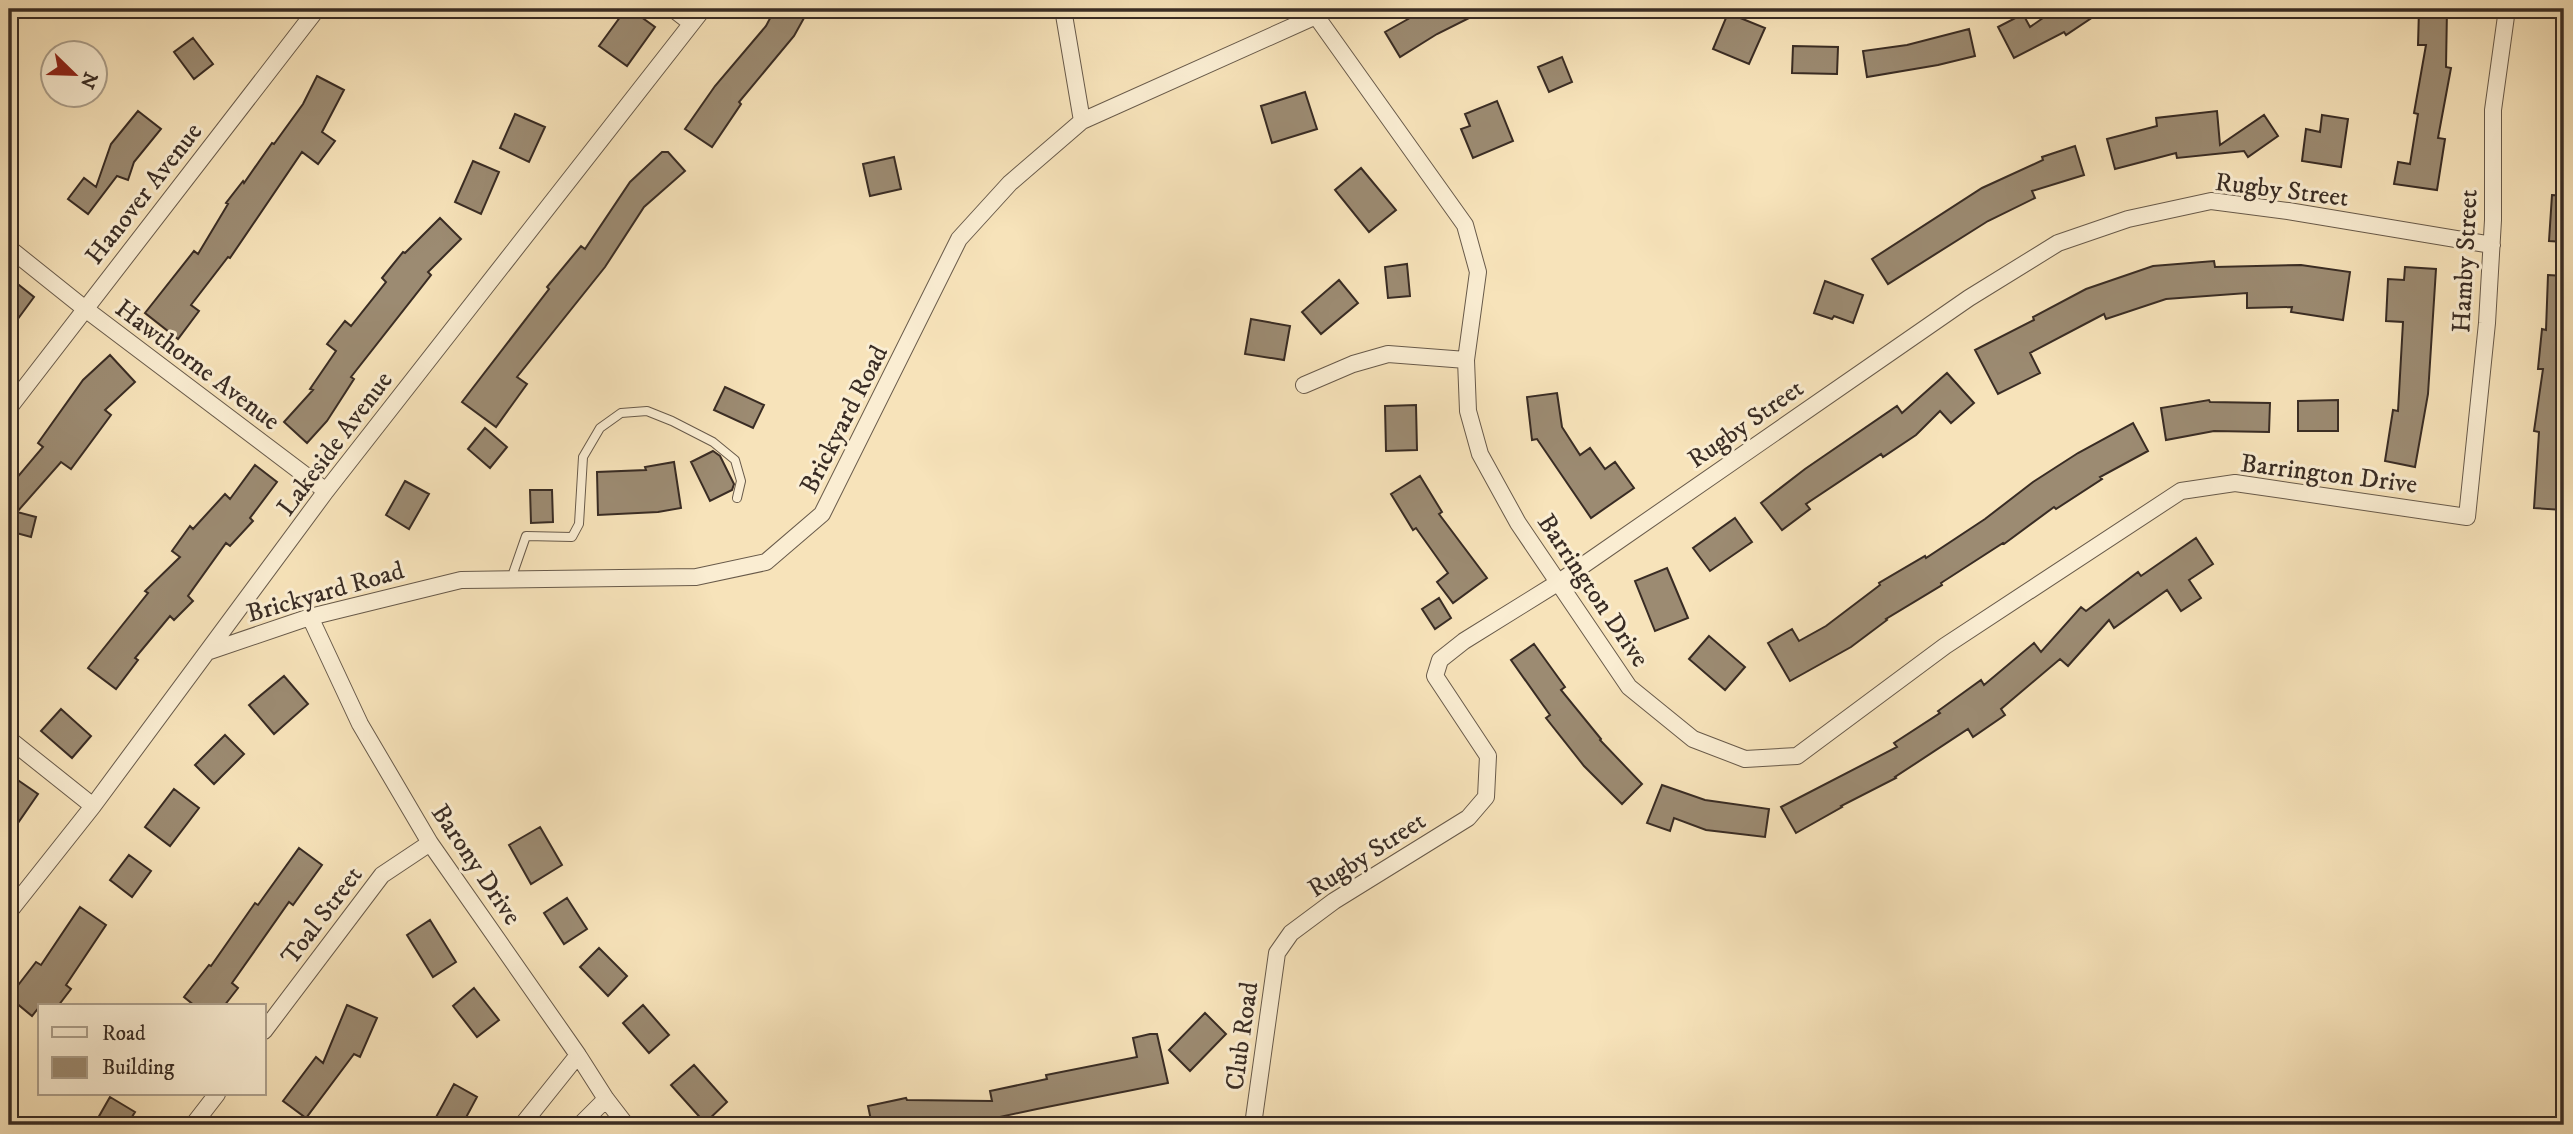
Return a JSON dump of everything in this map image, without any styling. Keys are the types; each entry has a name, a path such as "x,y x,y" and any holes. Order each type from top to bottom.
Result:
{"street":[{"name":"Hanover Avenue","path":"9,408 317,9"},
{"path":"673,9 691,23"},
{"name":"Lakeside Avenue","path":"9,912 93,807 326,491 703,9"},
{"path":"1063,9 1082,121"},
{"name":"Hamby Street","path":"2467,517 2486,335 2492,244 2493,110 2507,9"},
{"name":"Brickyard Road","path":"210,651 310,617 460,580 696,577 766,562 822,514 959,239 1010,183 1082,121 1321,12"},
{"name":"Barrington Drive","path":"1321,12 1465,225 1478,272 1466,360 1468,411 1480,454 1518,523 1629,687 1693,739 1745,759 1797,756 1945,646 2180,491 2235,483 2467,517"},
{"name":"Rugby Street","path":"1277,953 1291,933 1334,901 1468,818 1486,797 1488,757 1435,676 1440,660 1464,640 1559,582 1969,298 2058,243 2128,219 2211,201 2492,244"},
{"name":"Hawthorne Avenue","path":"9,248 326,491"},
{"path":"1304,385 1353,364 1388,354 1466,360"},
{"name":"Barony Drive","path":"310,617 360,724 430,843 578,1055 606,1100 626,1125"},
{"path":"9,740 93,807"},
{"name":"Toal Street","path":"266,1028 382,875 430,843"},
{"name":"Club Road","path":"1254,1125 1277,953"},
{"path":"522,1125 578,1055"},
{"path":"193,1125 215,1096"},
{"path":"580,1125 606,1100"}],"lane":[{"path":"511,579 526,536 572,537 579,524 583,457 600,428 621,413 647,411 713,442 735,460 741,481 737,498"}],"building":[{"path":"626,9 630,9 655,27 627,66 599,46"},
{"path":"775,9 809,9 794,36 739,102 741,104 712,147 685,129 715,86 766,26"},
{"path":"1426,9 1487,9 1437,34 1400,57 1385,32"},
{"path":"2056,9 2105,9 2066,35 2064,32 2014,58 1998,27 2023,14 2030,27"},
{"path":"2419,9 2447,9 2446,67 2451,68 2438,138 2445,139 2437,190 2394,184 2398,162 2410,164 2418,114 2414,113 2426,45 2418,45"},
{"path":"1728,13 1765,28 1749,64 1713,49"},
{"path":"1969,29 1975,56 1867,77 1863,51 1907,45"},
{"path":"193,38 213,64 194,79 174,52"},
{"path":"1793,46 1838,47 1837,74 1792,73"},
{"path":"1562,57 1572,82 1549,92 1538,67"},
{"path":"317,76 344,90 322,132 335,141 318,164 302,152 230,258 228,257 191,305 199,311 178,339 145,313 194,251 198,254 228,204 226,203 303,104"},
{"path":"1305,92 1317,129 1272,143 1261,106"},
{"path":"1497,101 1513,141 1473,158 1461,129 1470,126 1465,114"},
{"path":"138,111 161,129 134,162 128,180 117,176 88,214 68,199 84,178 96,187 111,144"},
{"path":"2217,111 2220,145 2264,115 2278,136 2248,157 2244,151 2177,158 2176,153 2115,169 2107,139 2157,126 2156,118"},
{"path":"515,114 545,127 529,162 500,148"},
{"path":"2322,115 2348,119 2341,167 2302,161 2306,129 2320,132"},
{"path":"2075,146 2084,175 2032,191 2035,198 1988,221 1888,284 1872,259 1982,188 2043,160 2042,157"},
{"path":"662,152 668,152 685,171 644,207 605,267 517,377 527,384 496,427 462,402 549,289 547,287 581,246 585,249 630,182"},
{"path":"894,157 901,189 870,196 863,164"},
{"path":"473,161 499,172 481,214 455,202"},
{"path":"1361,168 1396,210 1369,232 1335,190"},
{"path":"2552,195 2564,196 2564,242 2549,241"},
{"path":"440,218 461,239 428,272 431,275 351,377 354,379 327,421 307,443 284,422 313,390 310,389 336,351 327,344 345,321 351,326 386,282 382,278 403,252"},
{"path":"2214,261 2215,267 2301,265 2350,272 2343,320 2291,312 2292,307 2247,308 2247,293 2166,299 2106,319 2104,314 2030,353 2040,373 1998,394 1975,350 2034,320 2033,317 2086,289 2153,266"},
{"path":"1407,264 1410,296 1388,298 1385,267"},
{"path":"2405,267 2436,269 2428,394 2415,467 2385,461 2393,410 2398,411 2403,322 2386,321 2388,279 2404,280"},
{"path":"2548,275 2564,276 2563,510 2534,508 2539,432 2534,431 2543,369 2538,369 2542,329 2546,330"},
{"path":"9,277 34,297 9,331"},
{"path":"1339,280 1358,303 1321,334 1302,312"},
{"path":"1825,281 1863,295 1853,323 1814,313"},
{"path":"1251,319 1290,326 1284,360 1245,354"},
{"path":"110,355 135,382 105,410 111,415 71,469 61,462 17,512 36,517 31,537 9,531 9,487 43,447 38,443 83,380"},
{"path":"1947,373 1974,403 1951,423 1940,411 1916,435 1883,457 1881,454 1806,504 1810,509 1782,530 1761,503 1805,469 1897,406 1902,413"},
{"path":"725,387 764,405 753,428 714,410"},
{"path":"1557,393 1562,427 1580,455 1590,448 1605,469 1615,462 1634,488 1591,518 1537,439 1532,440 1527,397"},
{"path":"2209,400 2270,403 2269,432 2214,431 2166,440 2161,408"},
{"path":"2338,400 2338,431 2298,431 2298,401"},
{"path":"1416,405 1417,450 1386,451 1385,406"},
{"path":"2133,423 2148,451 2100,477 2102,479 2056,509 2054,507 2004,544 1886,619 1851,647 1790,681 1768,643 1792,629 1799,641 1826,626 1880,585 1879,583 1925,556 1926,558 2078,453"},
{"path":"485,428 507,447 490,468 468,449"},
{"path":"713,451 720,456 734,484 732,490 710,501 691,462"},
{"path":"674,462 681,508 598,515 597,472 646,470 645,467"},
{"path":"255,465 277,482 250,518 253,521 230,546 226,543 188,596 193,601 174,620 170,616 135,658 138,660 116,689 88,668 148,593 145,591 180,557 172,551 190,526 193,529 225,494 230,499"},
{"path":"1420,476 1442,512 1439,514 1487,578 1453,603 1437,582 1448,573 1416,528 1413,530 1391,494"},
{"path":"405,481 429,494 409,529 386,515"},
{"path":"530,490 552,490 553,522 531,523"},
{"path":"1735,518 1752,542 1710,571 1693,548"},
{"path":"2196,538 2213,564 2189,580 2201,598 2181,611 2167,590 2114,628 2109,620 2068,666 2060,659 2001,709 2005,715 1973,737 1968,729 1896,778 1796,833 1781,807 1897,747 1894,743 1940,713 1938,711 1981,680 1984,685 2034,643 2041,652 2081,607 2086,611 2138,572 2141,576"},
{"path":"1667,568 1688,618 1655,631 1635,581"},
{"path":"1439,598 1451,618 1435,629 1422,609"},
{"path":"1709,636 1745,667 1725,690 1689,659"},
{"path":"1534,644 1565,687 1561,690 1600,740 1642,784 1622,804 1584,766 1546,718 1550,715 1511,660"},
{"path":"284,676 308,704 274,734 249,705"},
{"path":"61,709 91,736 72,758 41,731"},
{"path":"225,735 244,754 214,784 195,765"},
{"path":"9,774 38,794 9,836"},
{"path":"1662,785 1705,800 1769,809 1765,837 1706,830 1674,818 1670,831 1647,823"},
{"path":"174,789 199,808 170,846 145,827"},
{"path":"540,827 562,865 531,884 509,845"},
{"path":"299,848 322,865 293,905 289,902 232,983 238,988 226,1004 193,1004 184,997 209,965 211,966 255,903 258,905"},
{"path":"129,855 151,871 132,897 110,880"},
{"path":"567,898 587,929 564,944 544,913"},
{"path":"80,907 106,925 66,985 71,989 60,1004 38,1004 32,1016 9,997 36,962 41,965"},
{"path":"430,920 456,962 433,977 407,935"},
{"path":"599,948 627,976 608,996 580,967"},
{"path":"474,988 499,1020 477,1037 453,1006"},
{"path":"347,1005 377,1018 360,1057 354,1054 306,1118 283,1101 316,1057 323,1063"},
{"path":"643,1005 669,1035 649,1053 623,1023"},
{"path":"1205,1013 1226,1034 1190,1071 1169,1050"},
{"path":"1157,1034 1168,1083 972,1125 872,1125 868,1106 906,1098 992,1101 990,1091 1047,1079 1046,1075 1137,1057 1133,1038"},
{"path":"694,1065 727,1102 705,1123 671,1085"},
{"path":"454,1084 477,1097 462,1125 447,1125 435,1119"},
{"path":"110,1097 135,1112 127,1125 94,1125"}]}
